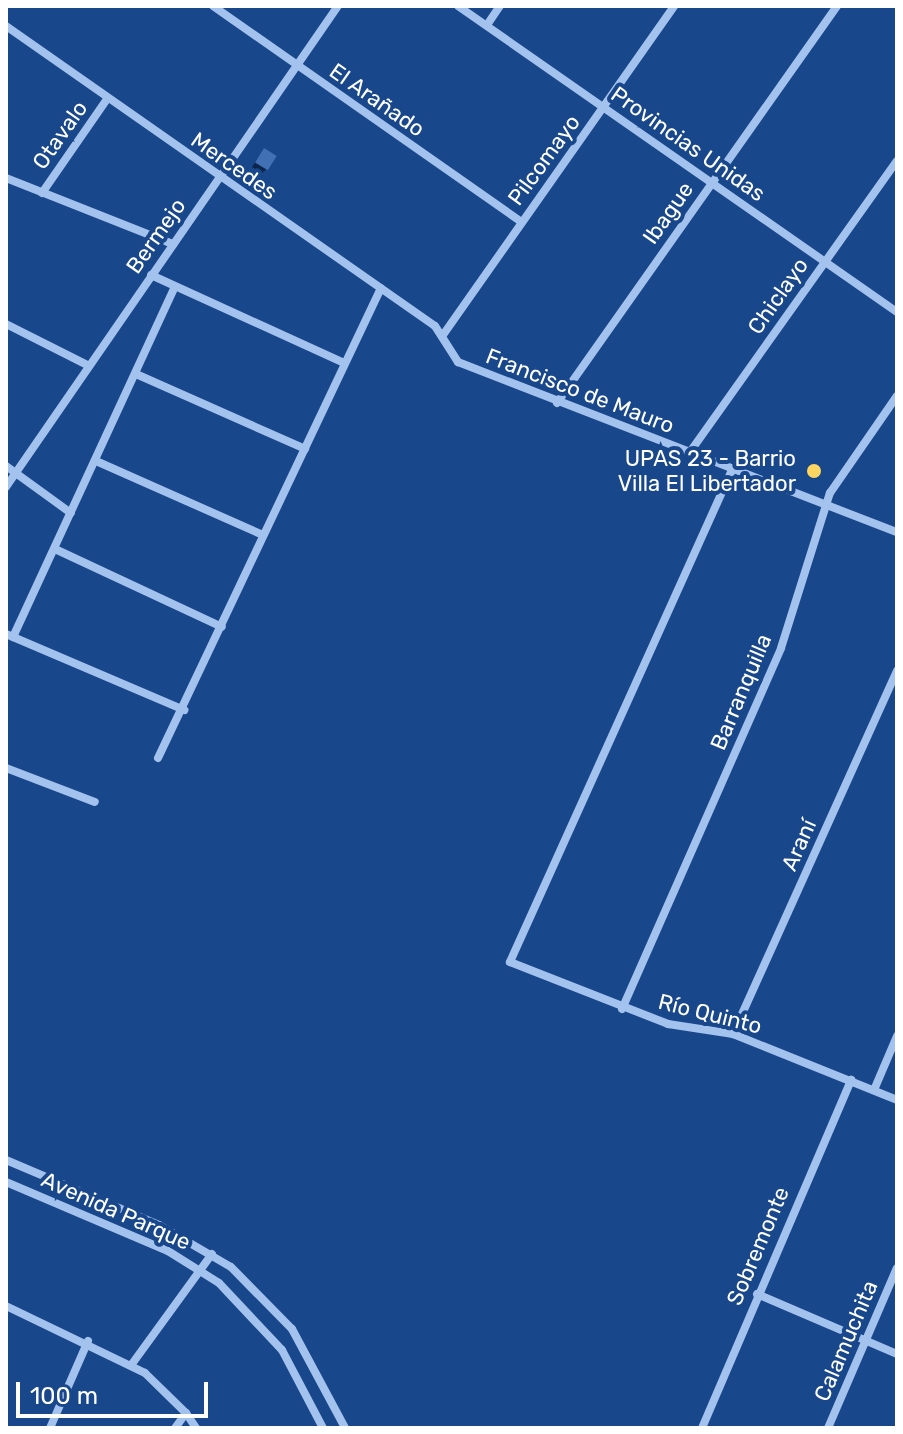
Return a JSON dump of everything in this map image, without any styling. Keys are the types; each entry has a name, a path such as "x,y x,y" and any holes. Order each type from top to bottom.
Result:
{"street":[{"name":"El Arañado","path":"213,6 522,222"},
{"name":"Bermejo","path":"6,487 338,6"},
{"name":"Provincias Unidas","path":"458,6 897,312"},
{"path":"487,25 500,6"},
{"name":"Pilcomayo","path":"443,335 674,6"},
{"name":"Ibague","path":"557,403 837,6"},
{"name":"Mercedes","path":"6,26 218,178 381,288 443,335"},
{"name":"Otavalo","path":"42,193 107,99"},
{"name":"Chiclayo","path":"690,452 897,161"},
{"path":"6,178 173,244"},
{"path":"151,275 344,363"},
{"path":"175,287 55,549 9,635 184,710"},
{"path":"158,758 184,710 263,535 381,288"},
{"path":"6,324 89,366"},
{"name":"Francisco de Mauro","path":"443,335 458,362 557,403 897,532"},
{"path":"136,374 305,449"},
{"name":"Barranquilla","path":"622,1009 781,648 828,506 897,396"},
{"path":"96,461 263,535"},
{"path":"6,466 71,513"},
{"name":"Río Quinto","path":"732,470 518,940 513,966 622,1009 733,1034 897,1100"},
{"path":"55,549 222,627"},
{"name":"Araní","path":"733,1034 897,670"},
{"path":"6,768 95,802"},
{"path":"874,1090 897,1036"},
{"name":"Sobremonte","path":"702,1428 851,1080"},
{"path":"6,1160 212,1254 292,1329 345,1428"},
{"name":"Avenida Parque","path":"6,1182 201,1270 242,1302 282,1350 323,1428"},
{"path":"132,1364 212,1254"},
{"name":"Calamuchita","path":"828,1428 897,1268"},
{"path":"757,1294 897,1354"},
{"path":"6,1306 88,1341 132,1364 186,1413 196,1428"},
{"path":"50,1428 88,1341"},
{"path":"175,1428 186,1413"}],"building":[{"path":"264,148 277,156 268,170 255,162"}],"place":[{"name":"UPAS 23 - Barrio Villa El Libertador","path":"814,471"}]}
